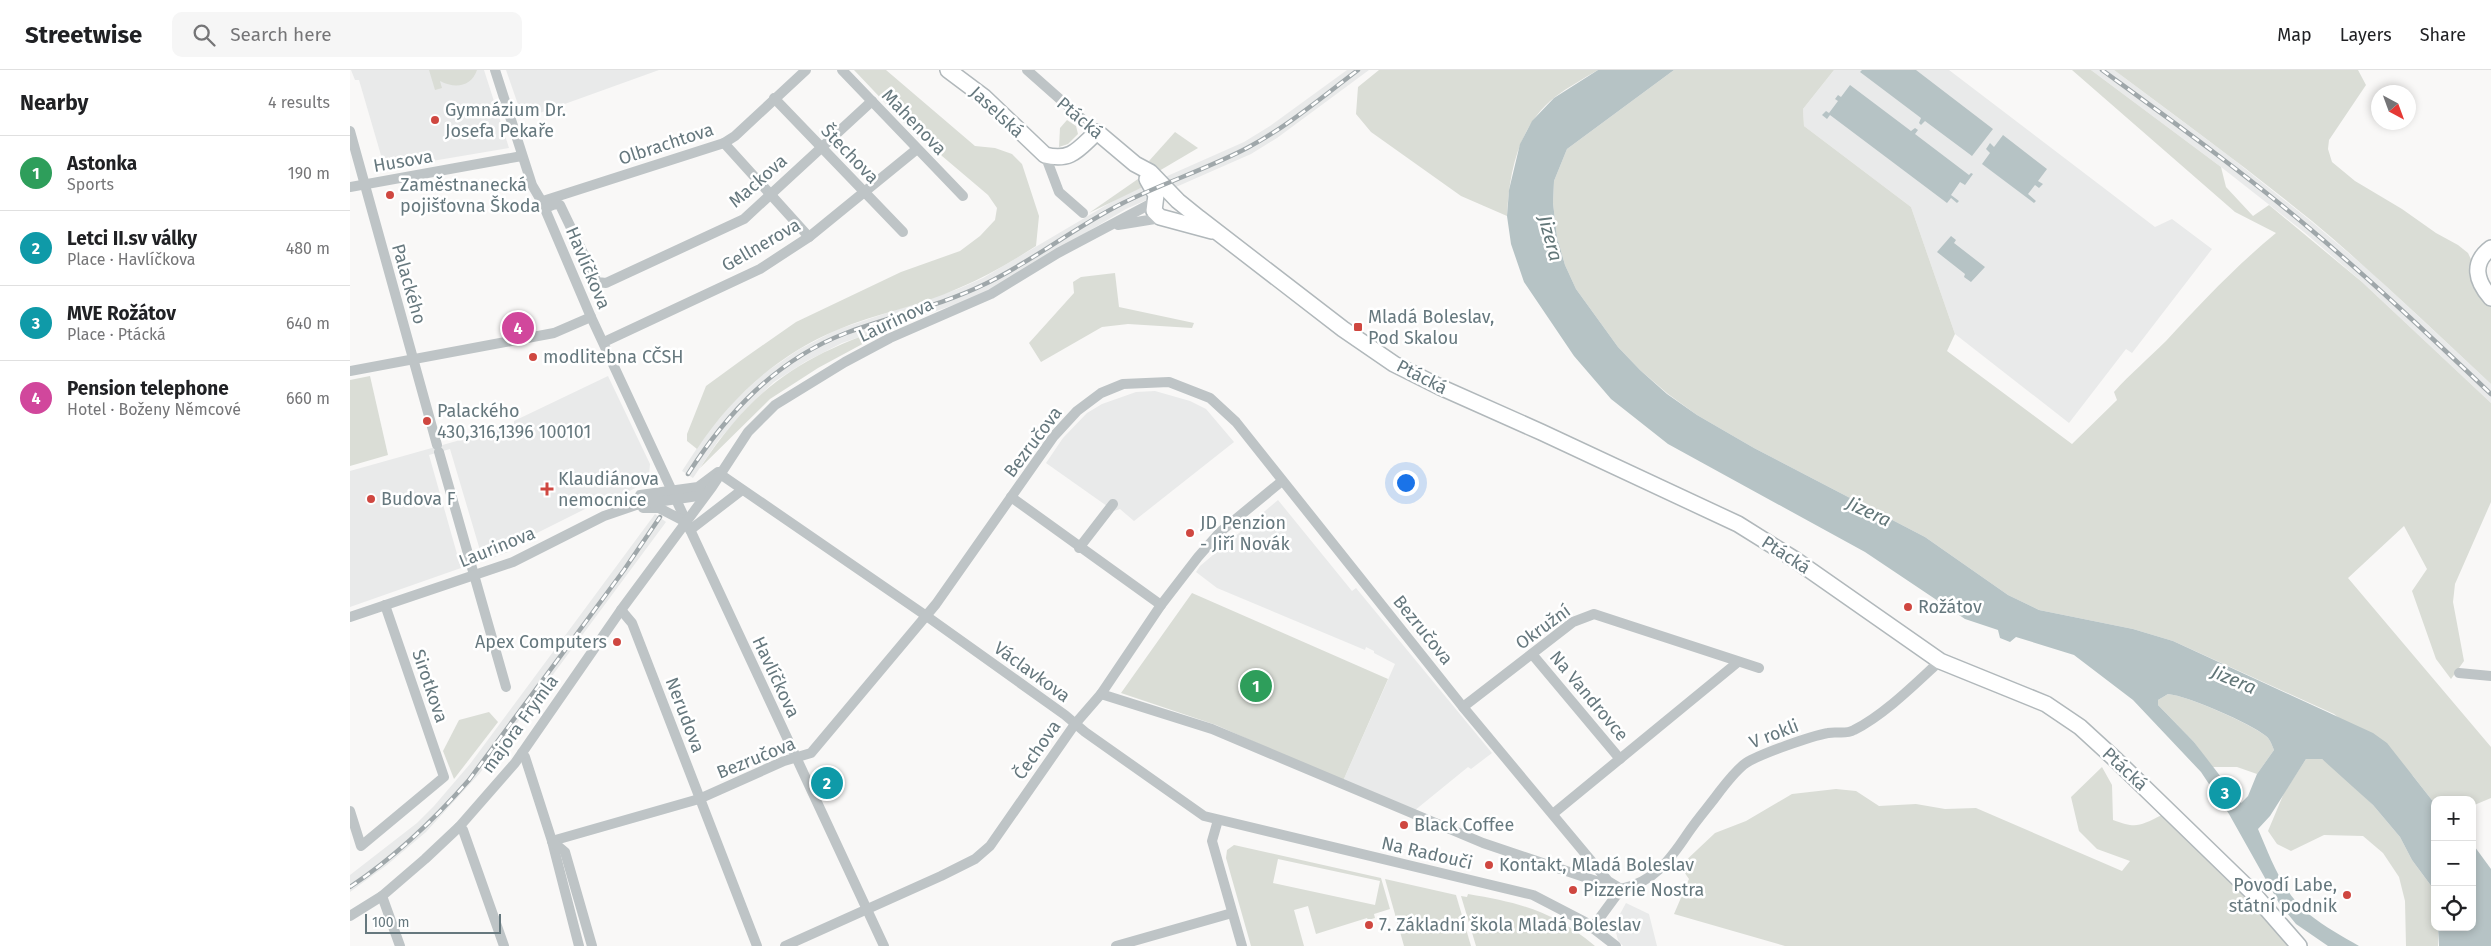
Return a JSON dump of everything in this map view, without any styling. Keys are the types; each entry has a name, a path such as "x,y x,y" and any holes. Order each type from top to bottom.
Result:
{"street":[{"name":"Havlíčkova","path":"495,70 532,185 544,205 591,317 664,470 688,526 884,946"},
{"name":"Olbrachtova","path":"544,205 724,143 735,136 806,70"},
{"name":"Mahenova","path":"842,70 963,196"},
{"name":"Jaselská","path":"948,70 984,97 1045,155 1059,192 1083,213"},
{"name":"Ptácká","path":"1027,70 1135,164 1150,172 1178,201 1379,355 1433,384 1549,435 1738,524 1794,560 1940,661 2046,704 2080,727 2252,892 2299,946"},
{"name":"Štechova","path":"774,98 903,232"},
{"name":"Mackova","path":"544,205 555,204 563,209 597,282 606,284 623,274 744,219 872,101"},
{"name":"Palackého","path":"350,131 506,687"},
{"path":"1045,155 1055,158 1069,156 1097,132"},
{"path":"724,143 809,237"},
{"name":"Gellnerova","path":"604,342 760,269 809,237 917,149"},
{"name":"Husova","path":"350,187 522,156"},
{"name":"Ptácká","path":"1135,164 1154,189 1156,202"},
{"path":"1165,198 1178,201 1180,212 1167,219 1154,211 1156,202 1165,198"},
{"name":"Laurinova","path":"712,487 754,424 775,405 807,384 890,338 991,294 1058,253 1156,202"},
{"name":"Ptácká","path":"1167,219 1221,233"},
{"name":"Laurinova","path":"1110,226 1167,219"},
{"path":"2491,248 2480,258 2476,266 2480,283 2491,298"},
{"path":"350,372 554,334 591,317"},
{"name":"Bezručova","path":"552,841 699,799 796,757 806,756 817,746 936,604 1054,436 1076,410 1101,393 1123,384 1169,382 1210,398 1236,422 1463,707 1554,813 1608,880 1621,890"},
{"path":"675,495 704,484 727,463"},
{"path":"664,470 676,483 690,489"},
{"path":"604,516 655,487 661,480 664,470"},
{"name":"Václavkova","path":"720,474 925,615 1191,808 1218,820"},
{"name":"Čechova","path":"785,946 950,872 975,859 990,846 1075,724 1101,694 1160,605 1220,532 1282,481"},
{"path":"640,495 698,496 712,487"},
{"name":"majora Frymla","path":"350,916 382,896 459,827 515,764 621,610 688,526 712,487"},
{"path":"619,512 659,508 688,526 742,490"},
{"name":"Laurinova","path":"350,617 513,562 604,516 675,495"},
{"path":"1011,497 1160,605"},
{"path":"1079,548 1112,504"},
{"name":"Sirotkova","path":"350,812 361,846 444,777 385,605"},
{"name":"Nerudova","path":"621,610 632,623 757,946"},
{"name":"Okružní","path":"1463,707 1573,622 1594,614 1759,668"},
{"name":"Na Vandrovce","path":"1532,654 1620,759"},
{"name":"V rokli","path":"1621,890 1632,887 1656,874 1673,857 1688,832 1726,784 1746,763 1810,737 1831,732 1843,734 1854,731 1900,698 1940,661"},
{"path":"1554,813 1738,662"},
{"path":"2458,673 2491,676"},
{"path":"1101,694 1212,729 1474,840 1621,890 1593,927"},
{"path":"522,752 525,756 552,841 579,946"},
{"path":"1218,820 1212,841 1242,946"},
{"name":"Na Radouči","path":"1218,820 1525,893 1552,904 1593,927 1616,946"},
{"path":"459,827 463,830 504,946"},
{"path":"552,841 564,852 592,946"},
{"path":"382,896 400,946"},
{"path":"1116,946 1232,913"}],"shaded area":[{"name":"Gymnázium Dr. Josefa Pekaře","path":"351,70 484,70 509,148 385,169 359,80 355,80"},
{"path":"429,70 477,70 467,83 457,86 440,81 442,88 435,90"},
{"path":"506,70 659,70 523,119"},
{"path":"854,70 886,70 975,146 995,148 1012,154 1022,164 1039,216 1036,246 969,284 929,300 852,324 795,351 776,364 741,395 710,430 697,449 687,441 687,434 706,386 796,322 901,272 960,251 980,236 995,220 997,208 988,195 909,128"},
{"path":"1347,70 1369,70 1277,138 1251,154 1126,209 989,290 963,302 842,343 805,362 774,382 746,409 718,441 693,478 682,471 707,433 736,399 766,372 798,350 836,330 958,289 983,278 1120,197 1244,142 1270,126"},
{"path":"1379,70 1598,70 1555,97 1532,122 1524,136 1513,167 1507,216 1461,196 1371,132 1356,114 1358,87"},
{"path":"1674,70 1834,70 1803,109 1804,126 1911,207 1955,334 1947,351 2072,444 2117,400 2114,392 2120,385 2233,272 2276,233 2235,212 2072,70 2091,70 2221,167 2226,187 2253,216 2269,205 2362,282 2491,403 2491,502 2455,584 2453,602 2464,661 2451,679 2436,659 2412,591 2427,569 2404,526 2348,578 2491,747 2491,798 2476,804 2476,796 2431,796 2431,799 2413,776 2334,714 2173,641 2133,629 2039,610 2008,595 1925,537 1754,448 1697,415 1640,370 1618,347 1576,289 1565,265 1557,237 1553,203 1554,181 1567,149"},
{"path":"1834,70 1949,70 2155,227 2172,219 2212,249 2132,353 2126,349 2069,423 1955,334 1911,207 1804,126 1803,109"},
{"path":"2091,70 2114,70 2229,156 2312,222 2371,272 2491,384 2491,403 2362,282 2304,232"},
{"path":"2114,70 2358,70 2366,85 2329,140 2328,149 2332,162 2355,181 2402,209 2468,253 2491,301 2491,384 2312,221"},
{"path":"1067,120 1076,126 1078,134 1068,144 1059,147 1060,128"},
{"path":"1175,132 1198,148 1159,171 1149,161"},
{"path":"1138,179 1143,183 1149,184 1089,213"},
{"path":"1115,273 1119,307 1194,323 1192,328 1128,324 1102,327 1041,362 1029,343 1074,293 1073,282 1081,277"},
{"path":"905,321 818,368 770,399 700,468 721,438 742,413 787,374 840,345"},
{"path":"370,376 388,455 350,466 350,380"},
{"name":"Klaudiánova nemocnice","path":"608,376 650,464 649,476 645,483 612,500 610,498 597,503 519,542 507,550 508,552 487,560 482,557 450,449 429,455 461,568 350,607 350,471 514,425 514,421"},
{"path":"1155,391 1190,401 1206,409 1234,442 1134,521 1120,509 1114,511 1046,463 1063,438 1087,413 1102,404 1136,392"},
{"path":"1278,500 1352,591 1356,588 1492,753 1471,769 1468,767 1414,811 1343,781 1395,664 1366,647 1365,650 1217,588 1196,572 1200,566"},
{"path":"655,514 666,522 480,773 426,832 387,865 350,892 350,875 417,823 470,764"},
{"path":"1192,593 1388,679 1343,781 1216,725 1121,693"},
{"path":"2168,694 2203,705 2246,724 2267,737 2274,750 2257,774 2237,767 2212,767 2194,742 2158,705 2158,700"},
{"path":"489,712 498,722 454,779 443,751 459,720"},
{"path":"2306,759 2322,759 2373,805 2400,837 2412,860 2431,886 2431,931 2438,931 2438,946 2406,946 2405,901 2399,877 2383,853 2363,836 2324,835 2291,851 2277,844 2268,831 2284,793"},
{"path":"2102,767 2112,785 2113,820 2128,825 2138,825 2162,815 2252,901 2291,946 1785,946 1674,914 1689,879 1680,866 1715,833 1746,821 1792,794 1836,789 1856,791 1879,806 1916,804 1945,809 1976,808 2122,871 2130,861 2097,849 2079,831 2071,797"},
{"path":"1234,845 1381,878 1390,909 1374,914 1375,918 1368,920 1367,918 1316,934 1308,906 1294,910 1304,946 1251,946 1226,858 1227,850","holes":["1278,859 1380,881 1375,905 1273,883"]},
{"path":"1385,879 1456,895 1471,946 1404,946"},
{"path":"1468,894 1536,910 1565,924 1595,946 1476,946 1461,896 1467,897"},
{"path":"1626,903 1649,914 1657,946 1623,946 1618,940 1614,925"}],"water":[{"name":"Jizera","path":"1598,70 1674,70 1567,149 1554,181 1553,203 1557,237 1565,265 1576,289 1618,347 1667,394 1697,415 1754,448 1925,537 2008,595 2039,610 2133,629 2173,641 2373,733 2387,743 2431,799 2431,886 2412,860 2400,837 2373,805 2322,759 2306,759 2270,816 2258,829 2273,864 2292,897 2322,924 2359,946 2328,946 2296,924 2279,903 2229,814 2201,772 2133,700 2074,655 2016,637 2010,642 2000,638 1998,630 1965,619 1865,552 1668,444 1611,399 1574,356 1524,282 1511,244 1507,216 1509,190 1520,144 1532,121 1554,98","holes":["2168,694 2190,700 2233,718 2258,731 2270,740 2274,750 2257,774 2248,796 2241,803 2194,742 2158,705 2158,700"]},
{"path":"1862,70 1916,70 1993,129 1972,156 1925,121 1921,125 1919,123 1921,118 1860,72"},
{"path":"1850,85 1911,131 1915,128 1918,130 1915,134 1969,175 1973,174 1965,185 1960,182 1951,195 1959,201 1957,203 1951,198 1947,203 1830,115 1827,119 1822,115 1826,111 1829,113 1838,101 1835,99 1838,95 1841,97"},
{"path":"2003,135 2047,169 2038,181 2043,184 2039,188 2035,185 2028,194 2036,201 2034,203 1982,164 1990,153 1986,149 1990,143 1994,147"},
{"path":"1951,236 1956,240 1954,243 1985,267 1971,282 1964,277 1965,274 1937,252"},
{"path":"2476,848 2491,869 2491,946 2439,946 2438,931 2476,931"}],"railway":[{"path":"688,474 719,430 737,410 755,391 797,358 821,344 846,333 951,299 1003,275 1105,212 1216,163 1262,140 1358,70"},
{"path":"2102,70 2284,207 2424,330 2491,394"},
{"path":"350,887 413,838 469,780 624,570 660,517"}],"place":[{"name":"Gymnázium Dr. Josefa Pekaře","path":"435,120"},
{"name":"Zaměstnanecká pojišťovna Škoda","path":"390,195"},
{"name":"Mladá Boleslav, Pod Skalou","path":"1358,327"},
{"name":"Pension telephone","path":"518,328"},
{"name":"modlitebna CČSH","path":"533,357"},
{"name":"Palackého 430,316,1396 100101","path":"427,421"},
{"name":"Klaudiánova nemocnice","path":"547,489"},
{"name":"Budova F","path":"371,499"},
{"name":"JD Penzion - Jiří Novák","path":"1190,533"},
{"name":"Rožátov","path":"1908,607"},
{"name":"Apex Computers","path":"617,642"},
{"name":"Astonka","path":"1256,686"},
{"name":"Letci II.sv války","path":"827,783"},
{"name":"MVE Rožátov","path":"2225,793"},
{"name":"Black Coffee","path":"1404,825"},
{"name":"Kontakt, Mladá Boleslav","path":"1489,865"},
{"name":"Pizzerie Nostra","path":"1573,890"},
{"name":"Povodí Labe, státní podnik","path":"2347,895"},
{"name":"7. Základní škola Mladá Boleslav","path":"1369,925"}]}
